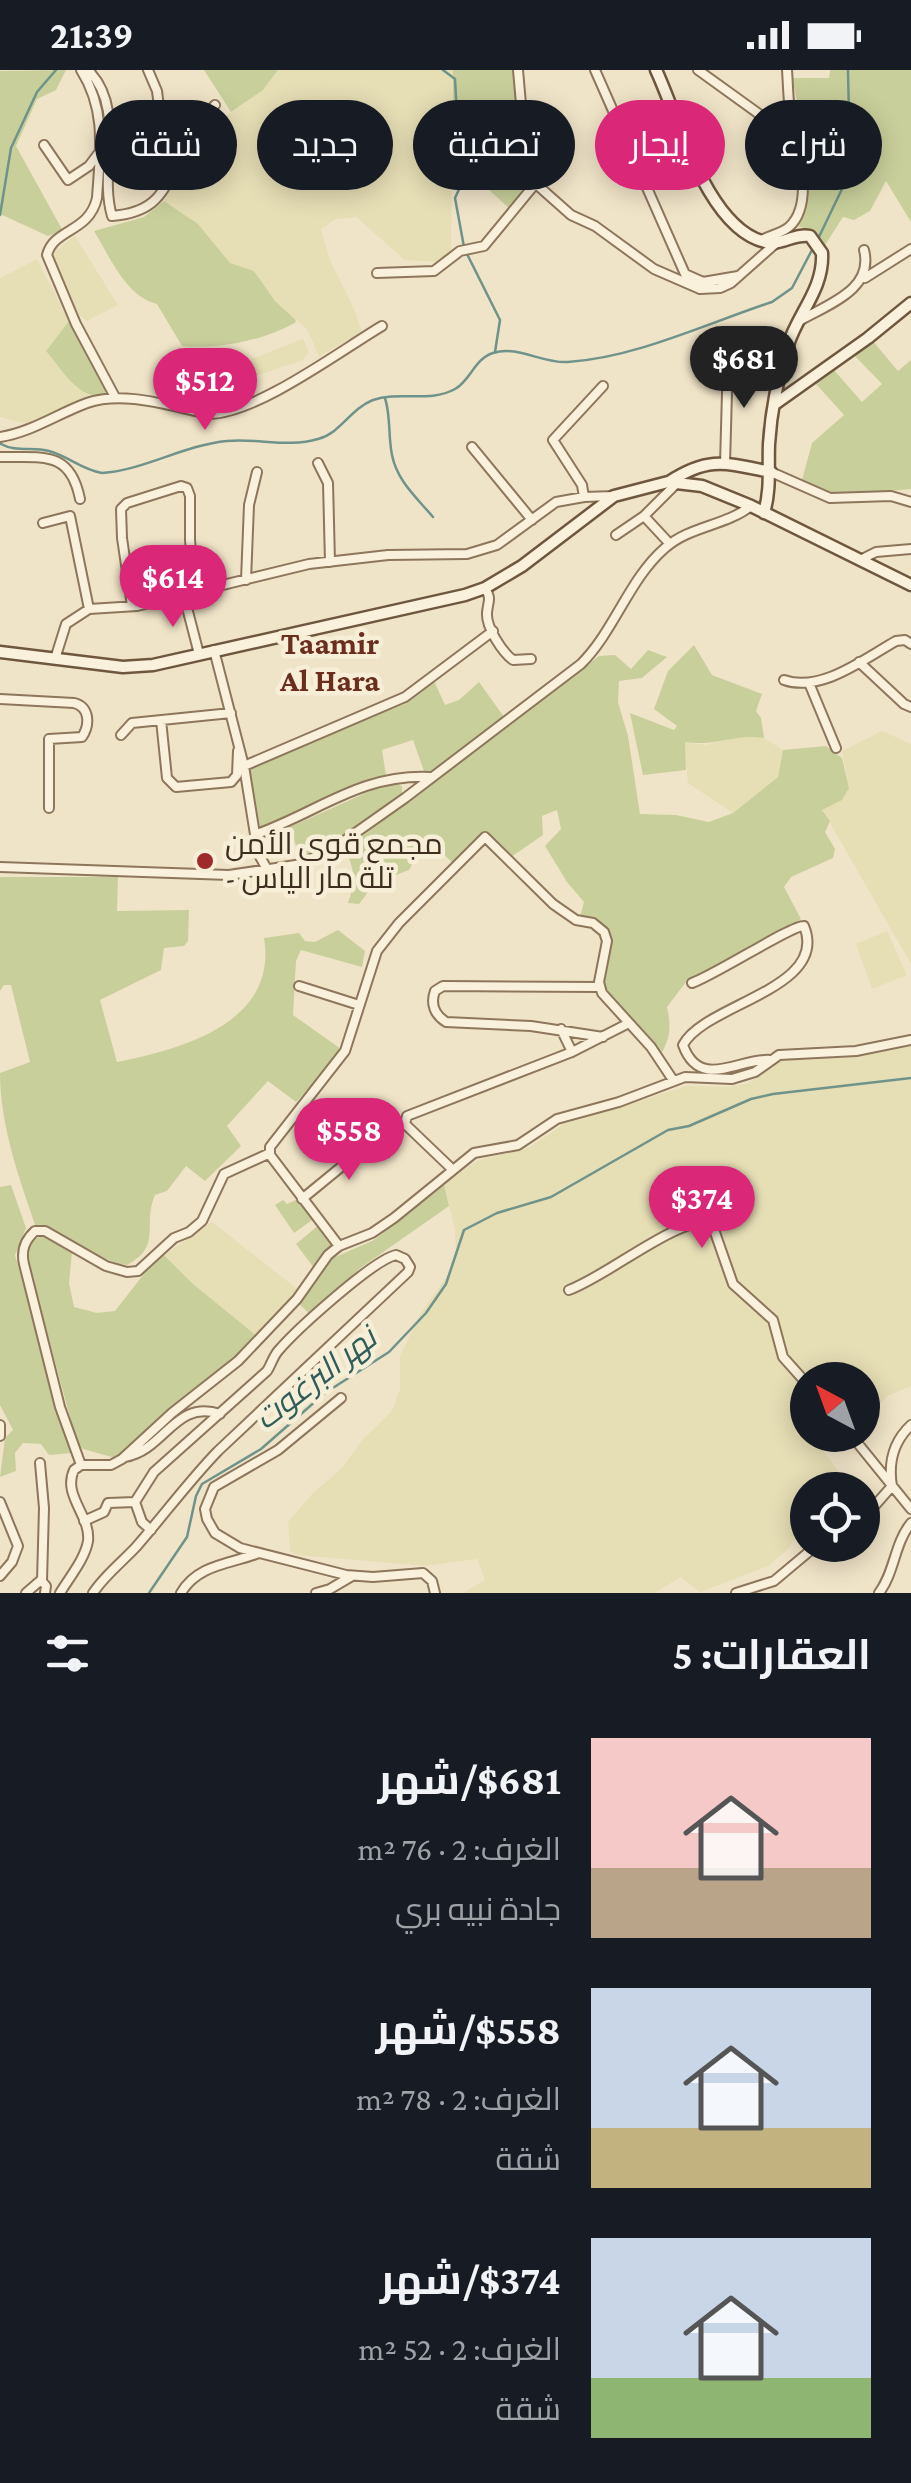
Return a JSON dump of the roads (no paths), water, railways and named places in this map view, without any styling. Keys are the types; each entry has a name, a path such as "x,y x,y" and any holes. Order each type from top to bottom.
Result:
{"main road":[{"path":"656,70 715,200 738,228 760,241 780,241 804,234 815,240 822,252 822,268 789,341 774,404 769,446 771,472 764,513"},
{"path":"774,404 911,303"},
{"path":"752,468 769,446"},
{"path":"672,483 688,470 708,462 771,472"},
{"path":"0,652 123,667 154,665 380,615 484,588 522,566 614,496 672,483 702,486 751,506 911,585"}],"street":[{"path":"84,70 95,100"},
{"path":"84,70 100,88 103,100"},
{"path":"148,70 158,100"},
{"path":"518,70 521,100"},
{"path":"595,70 686,274 703,282 738,276"},
{"path":"698,70 745,103"},
{"path":"787,70 790,100"},
{"path":"44,145 68,180 95,158"},
{"path":"96,190 94,208 86,222 54,241 47,256 76,324 115,397"},
{"path":"111,190 112,216 154,204 163,190"},
{"path":"377,273 434,271 464,250 487,244 529,190"},
{"path":"543,190 571,215 595,226 670,278 690,287 710,290 731,283 780,241"},
{"path":"760,241 788,227 797,214 800,190"},
{"path":"801,320 911,249"},
{"path":"862,280 868,263 864,250"},
{"path":"0,437 27,432 89,402 115,397 210,414 224,413 265,397 382,326"},
{"path":"724,464 728,358"},
{"path":"584,496 582,485 553,440 603,386"},
{"path":"472,448 532,520"},
{"path":"0,457 49,458 61,462 70,471 80,499"},
{"path":"318,462 328,483 330,562"},
{"path":"246,580 249,505 256,472"},
{"path":"771,472 830,498 891,496 911,502"},
{"path":"616,536 644,516 672,483"},
{"path":"132,606 121,509 127,502 181,486 190,496 195,593"},
{"path":"55,659 66,624 89,609 184,596 281,568 388,555 467,554 497,545 556,502 584,496 614,496"},
{"path":"0,868 249,874 302,864 323,854 433,777 581,664 598,646 646,570 670,544 691,532 733,518 751,506"},
{"path":"43,523 70,516 89,609"},
{"path":"644,516 670,544"},
{"path":"860,560 876,552 911,549"},
{"path":"484,588 491,599 487,613 493,631 508,658 532,659"},
{"path":"184,596 199,654"},
{"path":"244,766 405,698 493,631"},
{"path":"784,680 809,684 896,641 911,644"},
{"path":"214,650 244,766 258,853 268,871"},
{"path":"858,662 911,707"},
{"path":"809,684 836,748"},
{"path":"0,699 77,703 86,712 88,726 82,737 49,739 49,808"},
{"path":"121,734 132,723 231,713"},
{"path":"161,720 166,778 176,787 231,782 237,776 239,748"},
{"path":"257,834 374,782 433,777"},
{"path":"406,778 417,788"},
{"path":"406,778 408,795"},
{"path":"81,1465 50,1370 24,1264 22,1254 27,1240 35,1231 44,1231 106,1266 138,1271 174,1238 196,1227 224,1174 270,1153 275,1138 346,1051 376,951 485,837 553,904 604,932 607,941 600,987 674,1080"},
{"path":"249,874 250,862 258,853"},
{"path":"692,982 737,962 790,928 804,926 805,952 795,972 696,1028 683,1045 691,1059 713,1070 770,1060"},
{"path":"299,986 360,1005"},
{"path":"600,987 443,986 433,996 437,1014 446,1022 492,1022 603,1037"},
{"path":"452,1169 412,1134 404,1124 407,1116 572,1052 629,1023"},
{"path":"561,1029 572,1052"},
{"path":"60,1593 87,1544 84,1521 70,1486 71,1473 81,1465 111,1466 125,1457 172,1413 238,1361 298,1299 323,1260 340,1246 372,1233 474,1153 518,1145 557,1119 619,1102 685,1077 732,1079 755,1072 788,1053 856,1050 911,1040"},
{"path":"302,1200 374,1140"},
{"path":"270,1153 340,1246"},
{"path":"570,1290 686,1226 711,1221 733,1284 772,1320 783,1358 790,1366"},
{"path":"93,1593 218,1450 408,1272 410,1267 405,1259 388,1256 350,1286 278,1351 268,1369 154,1472 135,1502"},
{"path":"341,1398 278,1450 214,1487 206,1510 214,1533 240,1548 354,1575 423,1573 432,1581 436,1593"},
{"path":"125,1457 143,1452 190,1412 205,1409 220,1414"},
{"path":"0,1425 0,1436"},
{"path":"880,1500 892,1486 891,1458 911,1425"},
{"path":"865,1452 911,1509"},
{"path":"40,1463 45,1593"},
{"path":"0,1502 18,1546 12,1562 0,1576"},
{"path":"84,1521 104,1512 108,1503 135,1502"},
{"path":"135,1502 142,1522 151,1530"},
{"path":"882,1592 898,1543 911,1523"},
{"path":"181,1593 207,1569 261,1552"},
{"path":"736,1593 774,1581 797,1562"},
{"path":"316,1593 330,1590 354,1575"},
{"path":"26,1593 42,1581"}],"waterway":[{"path":"0,215 11,148 37,92 56,70"},
{"path":"443,70 455,79 458,135 467,172 455,198 464,247"},
{"path":"817,241 850,163 848,70"},
{"path":"1,444 49,451 102,473 211,443 296,443 318,439 373,400 435,395 455,389 481,360 493,353 512,351 559,362 593,359 645,347 772,302 792,288 813,248"},
{"path":"467,254 500,320 495,352"},
{"path":"385,398 398,473 433,517"},
{"name":"نهر البرغوت","path":"149,1593 187,1537 202,1484 261,1449 325,1393 389,1352 426,1313 446,1284 464,1230 497,1213 551,1197 668,1130 689,1126 751,1099 911,1078"}],"place":[{"name":"مجمع قوى الأمن - تلة مار الياس","path":"205,861"}],"district":[{"name":"Taamir Al Hara","path":"330,662"}]}
